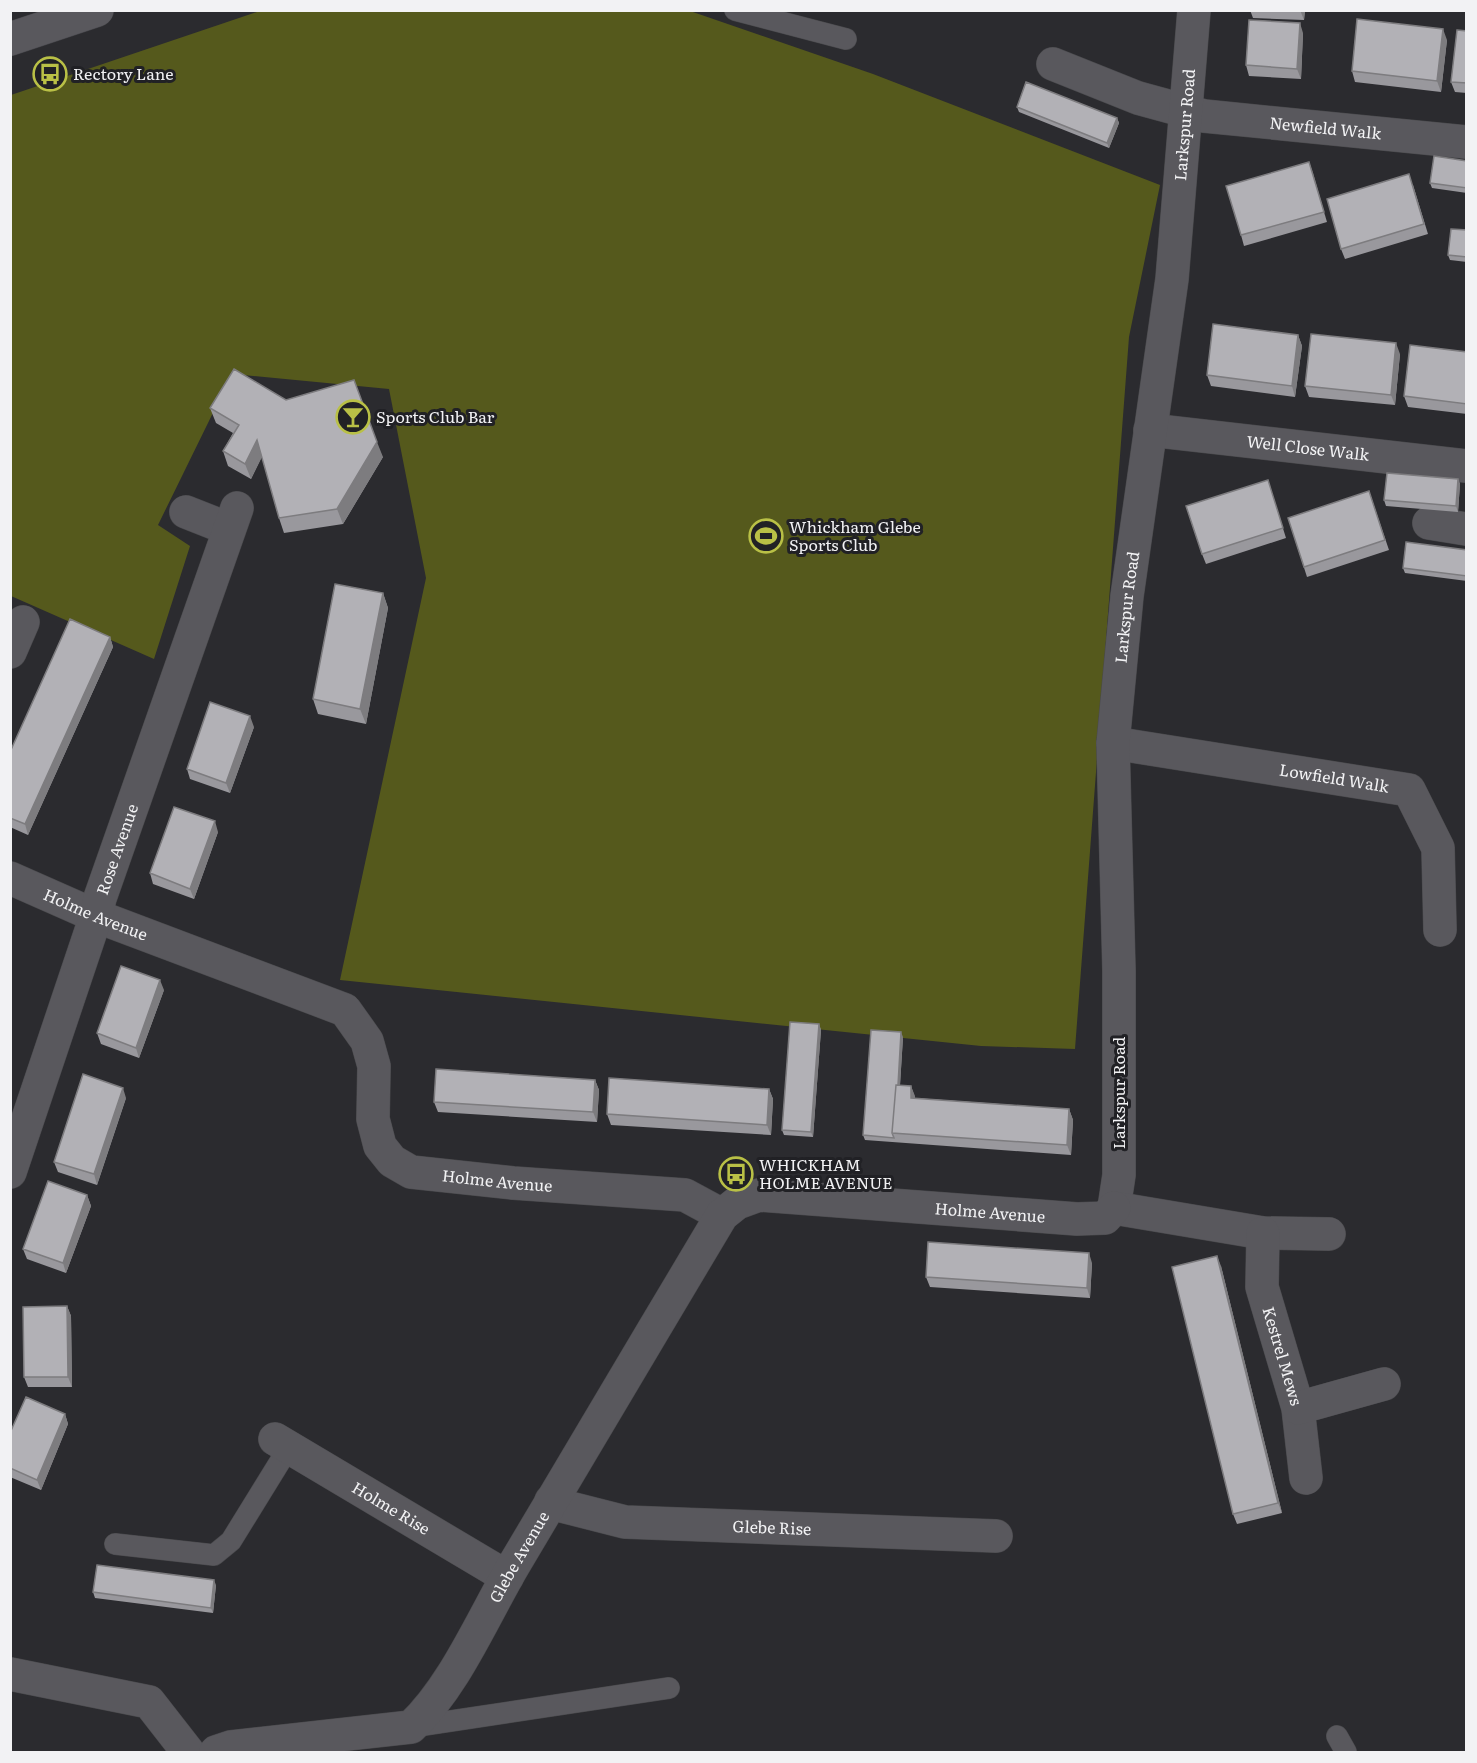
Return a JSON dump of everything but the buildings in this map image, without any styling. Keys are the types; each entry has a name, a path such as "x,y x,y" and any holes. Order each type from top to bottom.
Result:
{"street":[{"path":"10,39 97,10"},
{"name":"Larkspur Road","path":"1114,1208 1119,1174 1119,971 1113,743 1127,596 1172,279 1194,10"},
{"name":"Newfield Walk","path":"1053,64 1138,98 1204,116 1467,142"},
{"name":"Well Close Walk","path":"1150,430 1467,466"},
{"name":"Rose Avenue","path":"10,1172 96,916 100,898 233,518 186,512"},
{"path":"1429,523 1467,529"},
{"path":"10,652 23,622"},
{"name":"Lowfield Walk","path":"1113,743 1409,790 1438,848 1440,930"},
{"name":"Holme Avenue","path":"10,878 96,916 345,1010 368,1041 374,1066 373,1119 380,1146 392,1161 411,1172 513,1183 685,1195 722,1215 737,1203 759,1195 1077,1219 1105,1218 1114,1208"},
{"path":"1114,1208 1263,1233 1329,1234"},
{"name":"Glebe Avenue","path":"411,1727 428,1711 474,1639 507,1576 722,1215"},
{"name":"Kestrel Mews","path":"1263,1233 1262,1287 1298,1408 1306,1478"},
{"path":"1298,1408 1384,1384"},
{"name":"Holme Rise","path":"282,1443 507,1576"},
{"name":"Glebe Rise","path":"551,1501 562,1506 625,1522 996,1536"},
{"path":"10,1674 149,1702 188,1752"},
{"path":"216,1752 231,1747 411,1727"}],"lane":[{"path":"735,10 846,39"},
{"path":"115,1544 214,1555 231,1541 282,1443"},
{"path":"411,1727 669,1688"}],"green space":[{"name":"Whickham Glebe Sports Club","path":"260,11 690,11 873,74 1160,185 1129,337 1075,1049 981,1046 340,980 426,578 389,389 232,374 158,525 190,546 154,659 11,596 11,95"}],"place":[{"name":"Rectory Lane","path":"50,74"},
{"name":"Sports Club Bar","path":"353,417"},
{"name":"Whickham Glebe Sports Club","path":"766,536"},
{"name":"WHICKHAM HOLME AVENUE","path":"736,1174"}]}
